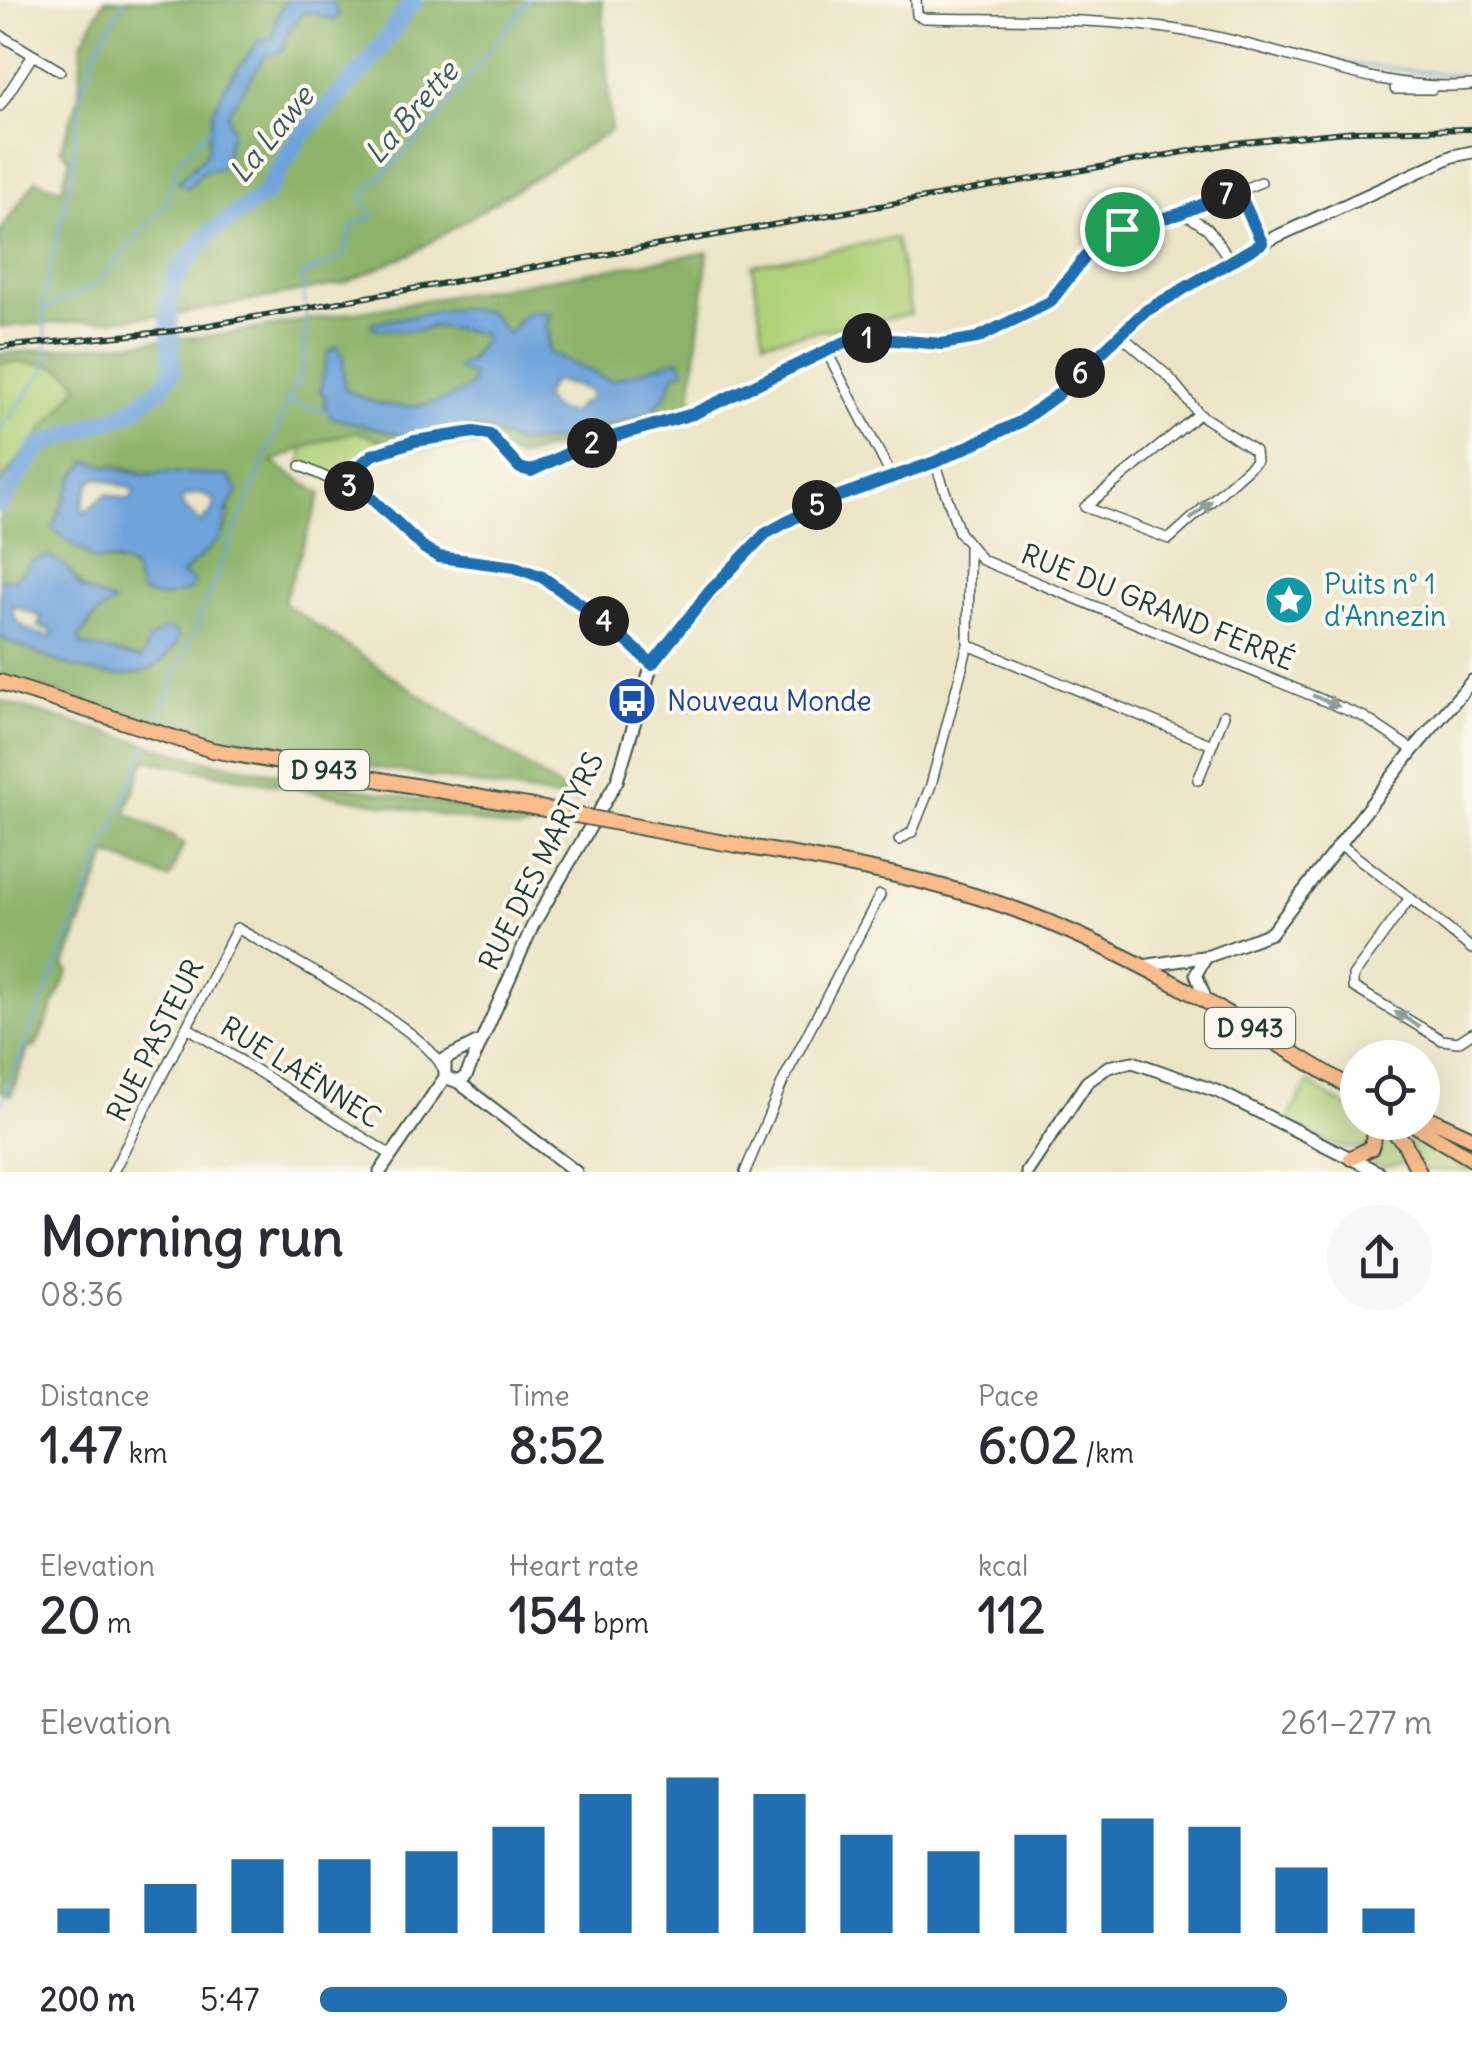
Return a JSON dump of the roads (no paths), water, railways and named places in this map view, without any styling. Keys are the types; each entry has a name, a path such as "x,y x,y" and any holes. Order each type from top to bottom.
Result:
{"main road":[{"name":"D 943","path":"0,682 212,750 890,872 958,891 1032,915 1140,966 1340,1081"},
{"name":"D 943","path":"0,692 111,720"},
{"path":"1440,1124 1472,1138"},
{"path":"1351,1158 1371,1148 1374,1140"},
{"path":"1402,1140 1419,1172"},
{"path":"1440,1140 1472,1159"}],"street":[{"path":"916,0 917,15 924,18 1188,31 1355,72 1450,86"},
{"path":"0,35 60,71"},
{"path":"0,106 33,55"},
{"path":"1395,88 1472,85"},
{"name":"RUE DES MARTYRS","path":"469,1068 477,1043 562,870 617,781 652,664 710,591 765,534 825,501 935,462 1039,409 1144,312 1231,260 1417,171 1472,152"},
{"path":"340,482 372,455 415,441 474,432 490,435 520,468 531,471 587,444 693,414 856,337 942,344 977,338 1050,302 1104,240 1138,222 1179,214 1261,182"},
{"path":"1238,190 1262,243"},
{"path":"1179,214 1208,229 1231,260"},
{"path":"1121,335 1169,377 1198,414 1255,451 1256,462 1168,539 1085,507 1198,414"},
{"path":"827,352 892,477"},
{"path":"900,840 912,832 931,785 968,645 969,548 935,462"},
{"path":"301,466 371,498 424,548 439,557 515,567 542,577 603,620 652,664"},
{"name":"RUE DU GRAND FERRÉ","path":"969,548 982,560 1364,717 1413,750"},
{"path":"968,645 1212,745"},
{"path":"1140,966 1208,956 1261,938 1282,922 1413,750 1472,681"},
{"path":"1198,780 1224,715"},
{"path":"1341,845 1472,950"},
{"path":"745,1172 784,1079 880,895"},
{"path":"1410,898 1353,976 1353,987 1442,1040 1458,1042 1472,1033"},
{"name":"RUE PASTEUR","path":"114,1172 238,928 397,1024 433,1052"},
{"path":"1207,1004 1196,970 1208,956"},
{"name":"RUE LAËNNEC","path":"187,1026 391,1155"},
{"path":"433,1052 454,1054 477,1043"},
{"path":"433,1052 448,1075 576,1172"},
{"path":"454,1054 469,1068 478,1096"},
{"path":"380,1172 448,1075 454,1054"},
{"path":"1027,1172 1087,1082 1108,1067 1133,1062 1219,1092 1378,1172"},
{"path":"448,1075 469,1068"}],"water":[{"path":"289,0 332,0 339,16 333,20 306,11 289,29 282,52 266,55 228,113 232,130 222,168 204,171 187,188 178,182 207,153 213,112 227,83 260,39 273,39 278,12"},
{"path":"461,308 488,312 508,334 527,312 550,312 546,325 549,353 610,381 679,359 685,371 674,374 667,394 650,412 563,440 518,443 477,428 440,430 415,438 332,418 324,405 326,396 320,392 328,352 337,347 343,356 344,388 358,396 391,405 424,405 471,385 472,374 458,371 458,365 469,362 483,341 482,333 431,326 395,331 373,328 371,323","holes":["557,381 589,390 590,401 581,403 571,414 553,409 543,398 551,383"]},
{"path":"88,461 147,476 163,472 229,476 238,493 228,507 221,538 182,574 193,581 191,590 162,598 141,593 133,568 117,561 94,560 53,528 73,479","holes":["99,478 133,489 133,495 129,500 107,494 85,512 81,510 91,480","199,493 215,501 213,511 201,523 182,505 184,497"]},
{"path":"47,556 66,566 81,589 114,603 90,620 79,639 81,645 142,659 149,640 165,629 176,631 178,639 164,660 144,672 122,675 71,666 0,638 0,580 16,579 31,562","holes":["12,605 42,617 38,626 54,632 51,637 20,624"]}],"waterway":[{"path":"0,431 48,364 43,302 72,171 81,92 97,47 125,0"},
{"name":"La Lawe","path":"0,504 39,446 127,413 163,386 173,369 168,305 175,276 209,234 264,195 298,139 368,64 414,0"},
{"name":"La Brette","path":"156,723 302,369 306,315 302,275 343,257 353,224 373,217 362,196 436,121 528,0"},
{"path":"1274,47 1359,65 1472,77"},
{"path":"45,309 96,285 167,201 177,163 212,126"},
{"path":"291,402 329,412"},
{"path":"0,1107 147,744"}],"railway":[{"path":"0,347 175,331 1235,143 1355,131 1472,129"}],"place":[{"name":"Puits n° 1 d'Annezin","path":"1289,600"},
{"name":"Nouveau Monde","path":"632,701"}]}
